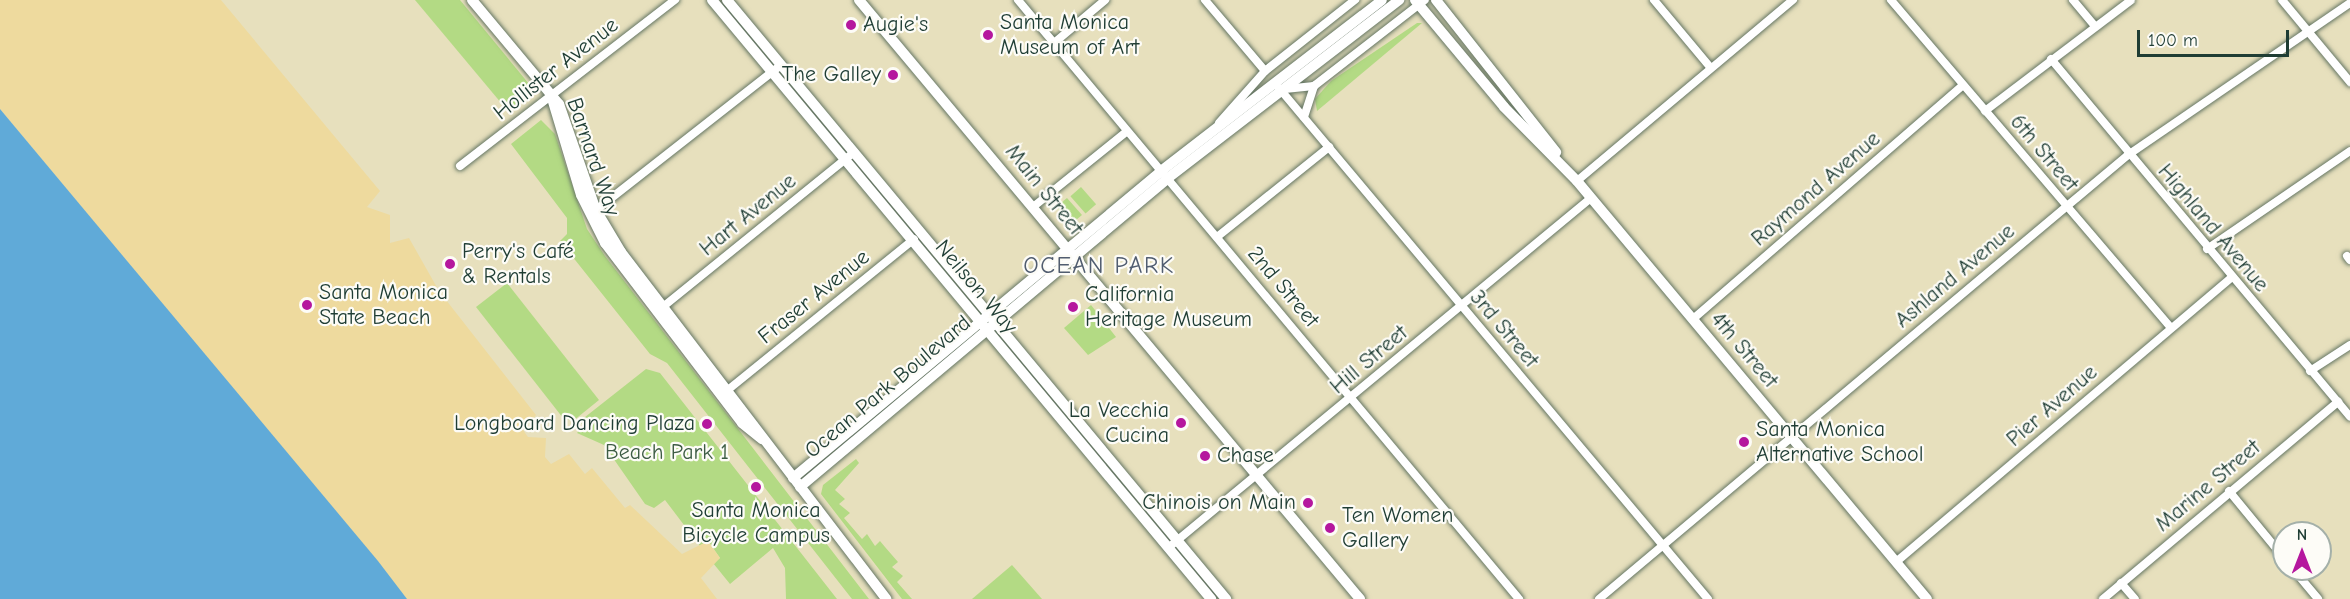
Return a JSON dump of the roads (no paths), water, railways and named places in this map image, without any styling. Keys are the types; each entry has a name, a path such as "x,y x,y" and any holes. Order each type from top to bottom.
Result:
{"street":[{"name":"Hollister Avenue","path":"460,166 675,0"},
{"name":"Neilson Way","path":"712,0 771,74 1211,599"},
{"name":"Neilson Way","path":"727,0 1226,599"},
{"name":"Main Street","path":"859,0 1360,599"},
{"name":"2nd Street","path":"1018,0 1126,132 1165,174 1519,599"},
{"path":"1054,43 1105,0"},
{"path":"1205,0 1265,71"},
{"name":"Ocean Park Boulevard","path":"1165,174 1216,127 1265,71 1355,0"},
{"name":"Ocean Park Boulevard","path":"796,482 1165,174 1382,0"},
{"name":"Ocean Park Boulevard","path":"1216,127 1399,0"},
{"name":"4th Street","path":"1436,0 1577,181 1927,599"},
{"path":"1654,0 1710,67"},
{"path":"1577,181 1710,67 1793,0"},
{"name":"6th Street","path":"1891,0 2171,328"},
{"path":"2073,0 2094,25"},
{"path":"1985,111 2094,25 2131,0"},
{"path":"2282,0 2350,82"},
{"path":"476,1 551,95"},
{"path":"1304,117 1314,86 1420,2"},
{"name":"4th Street","path":"1420,2 1504,107 1577,181"},
{"name":"Ashland Avenue","path":"1599,599 2128,155 2350,3"},
{"name":"Highland Avenue","path":"2051,59 2128,155 2350,417"},
{"path":"596,210 781,65"},
{"path":"1277,85 1314,86"},
{"name":"3rd Street","path":"1277,85 1708,599"},
{"name":"Raymond Avenue","path":"1693,319 1963,86"},
{"name":"Barnard Way","path":"551,95 559,104 596,210 664,306 729,389 762,439 886,599"},
{"name":"Barnard Way","path":"551,95 584,202 605,243 735,414 762,439"},
{"path":"1033,207 1126,132"},
{"path":"1217,237 1329,147"},
{"name":"Hart Avenue","path":"664,306 854,152"},
{"path":"2207,249 2350,152"},
{"name":"Hill Street","path":"1168,548 1258,476 1591,198"},
{"name":"Fraser Avenue","path":"729,389 921,233"},
{"name":"Pier Avenue","path":"1896,562 2231,278"},
{"path":"2310,371 2350,345"},
{"name":"Marine Street","path":"2103,599 2229,491 2338,402"},
{"path":"2229,491 2272,543"},
{"path":"2303,581 2318,599"},
{"path":"2121,583 2135,599"}],"water":[{"path":"0,109 378,561 407,599 0,599"}],"place":[{"name":"Augie's","path":"851,25"},
{"name":"Santa Monica Museum of Art","path":"988,35"},
{"name":"The Galley","path":"893,75"},
{"name":"Perry's Café & Rentals","path":"450,264"},
{"name":"Santa Monica State Beach","path":"307,305"},
{"name":"California Heritage Museum","path":"1073,307"},
{"name":"La Vecchia Cucina","path":"1181,423"},
{"name":"Longboard Dancing Plaza","path":"707,424"},
{"name":"Santa Monica Alternative School","path":"1744,442"},
{"name":"Chase","path":"1205,456"},
{"name":"Santa Monica Bicycle Campus","path":"756,487"},
{"name":"Chinois on Main","path":"1308,503"},
{"name":"Ten Women Gallery","path":"1330,528"}],"district":[{"name":"OCEAN PARK","path":"1099,266"}],"park label":[{"name":"Beach Park 1","path":"667,453"}]}
